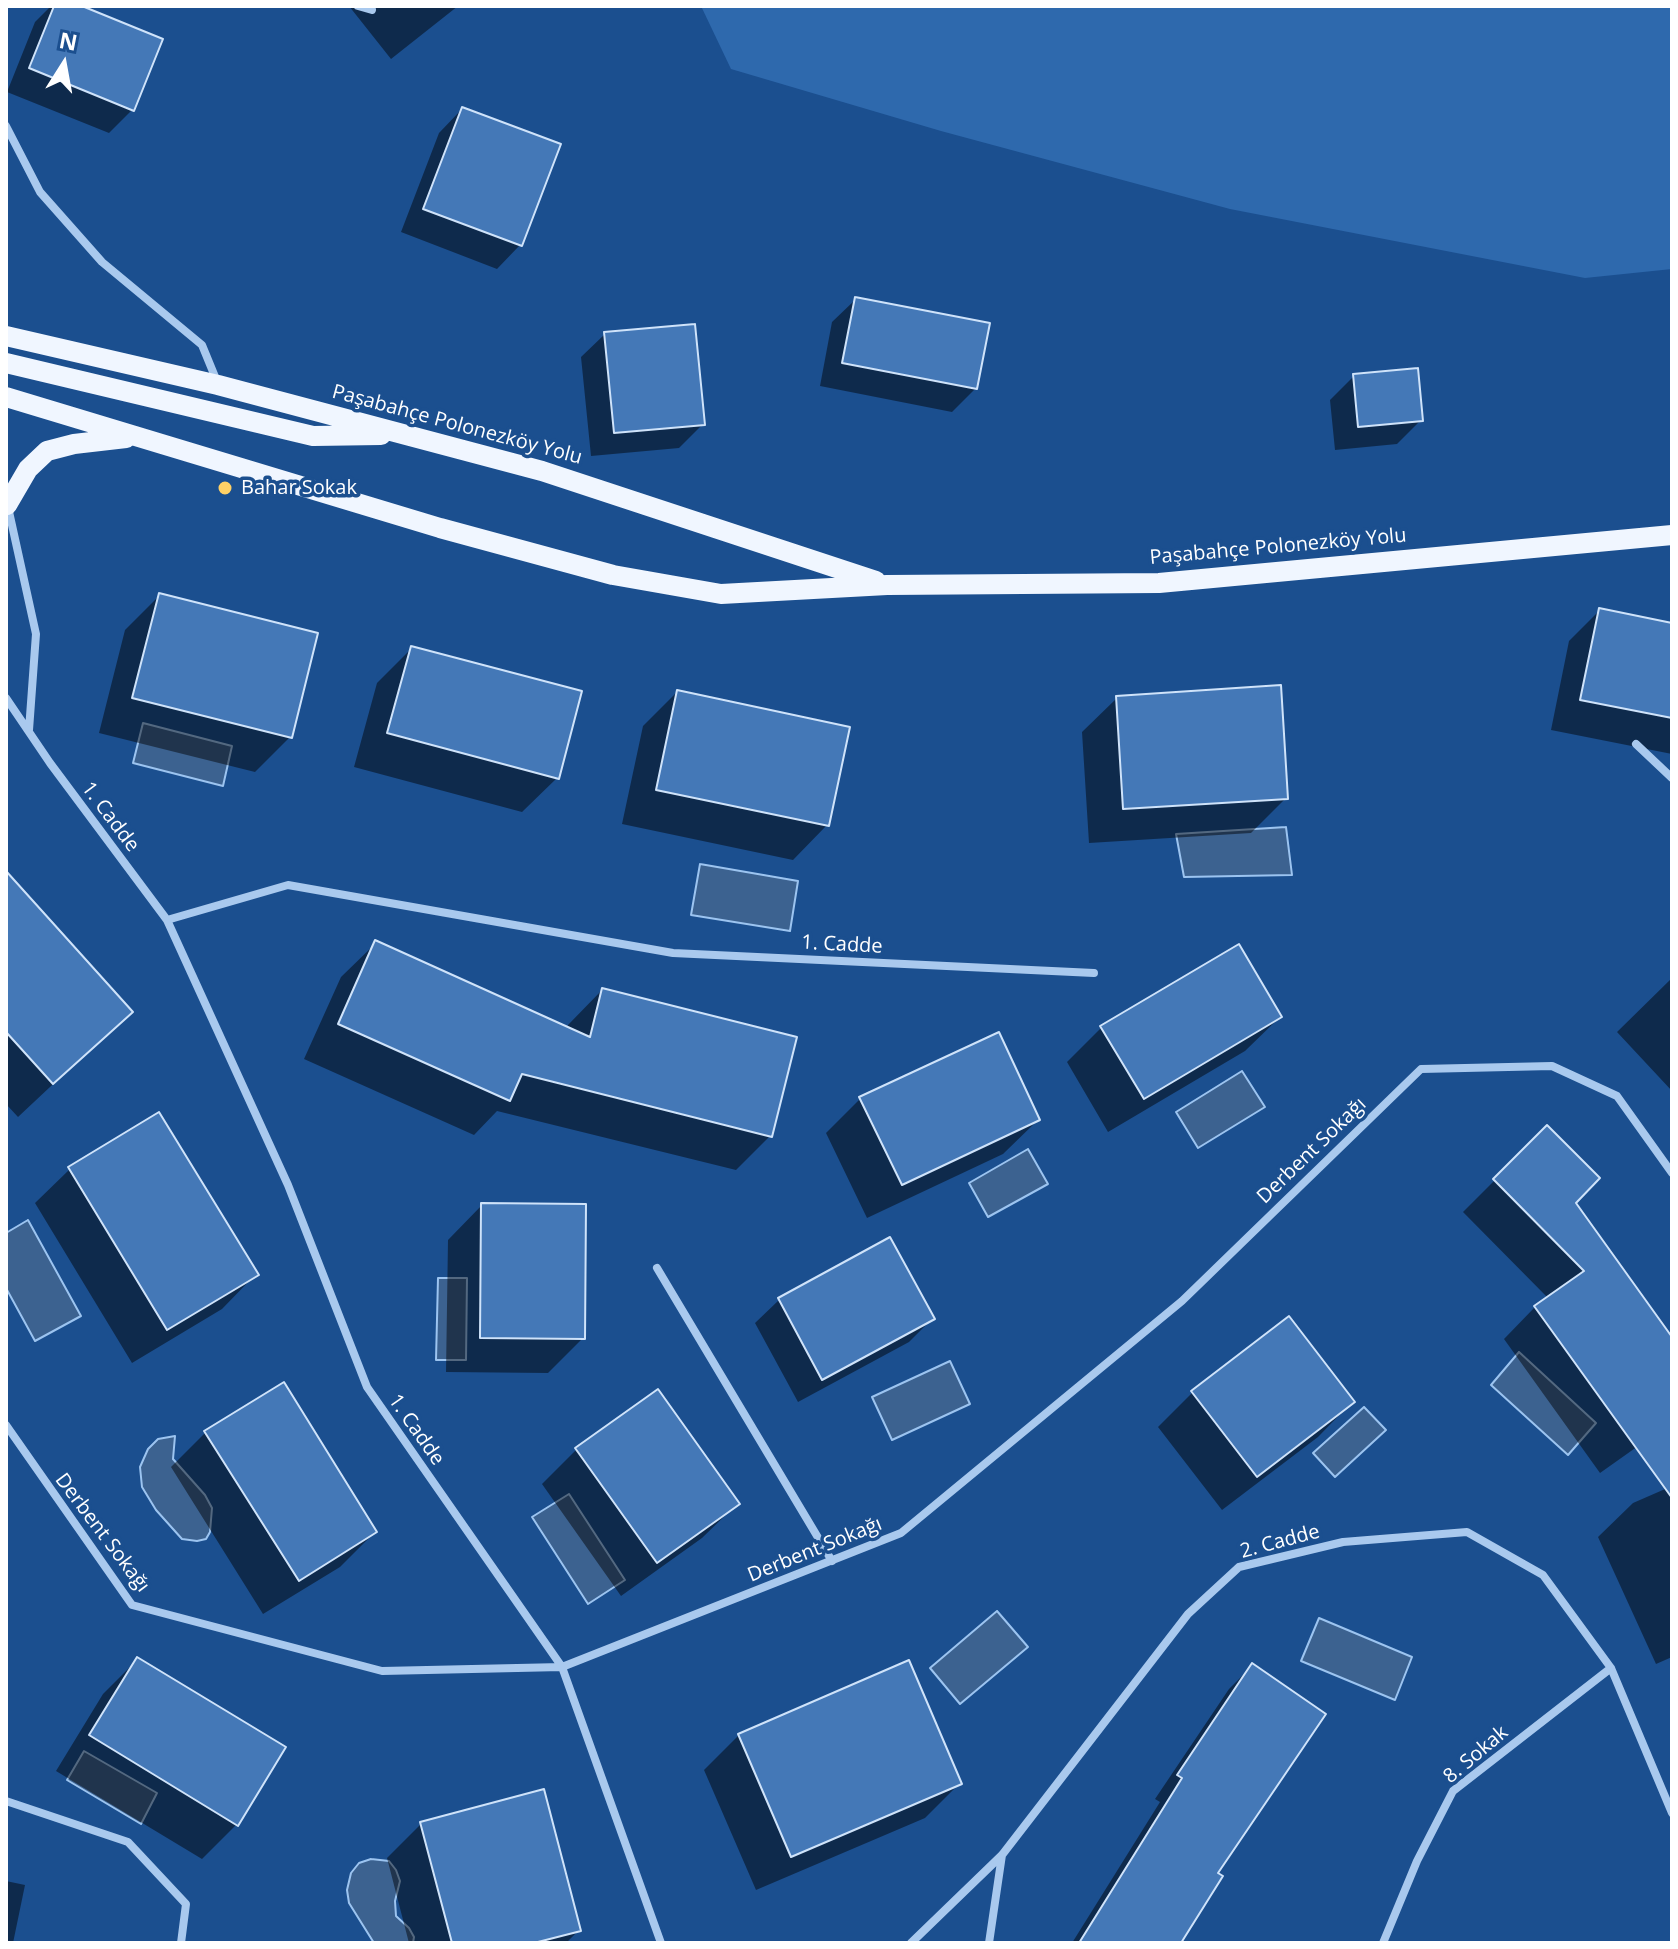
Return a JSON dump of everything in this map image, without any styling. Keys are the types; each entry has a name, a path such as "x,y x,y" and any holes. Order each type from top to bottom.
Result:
{"main road":[{"name":"Paşabahçe Polonezköy Yolu","path":"6,336 218,385 542,471 887,585"},
{"path":"6,363 313,436 409,435"},
{"name":"Paşabahçe Polonezköy Yolu","path":"6,397 440,528 613,575 721,594 887,585 1159,583 1672,535"},
{"path":"7,502 28,469 47,451 74,444 137,437"}],"street":[{"path":"358,6 372,10"},
{"path":"6,126 40,192 102,262 202,345 218,385"},
{"path":"7,502 36,634 29,730"},
{"name":"1. Cadde","path":"6,698 50,763 167,920 288,1185 367,1387 562,1667 661,1943"},
{"path":"1636,744 1672,778"},
{"name":"1. Cadde","path":"167,920 288,885 673,953 1094,973"},
{"name":"Derbent Sokağı","path":"6,1425 132,1605 382,1671 562,1667 901,1533 1182,1301 1421,1069 1552,1066 1617,1096 1672,1173"},
{"path":"657,1268 832,1561"},
{"name":"2. Cadde","path":"911,1943 1002,1855 1188,1614 1239,1567 1343,1542 1467,1532 1543,1575 1611,1668 1672,1813"},
{"name":"8. Sokak","path":"1383,1943 1417,1861 1453,1791 1611,1668"},
{"path":"6,1801 128,1842 186,1904 181,1943"},
{"path":"989,1943 1002,1855"}],"shaded area":[{"path":"701,6 1672,6 1672,269 1585,278 1230,209 941,131 731,69"},
{"path":"143,723 232,746 223,786 133,763"},
{"path":"1286,827 1292,875 1184,877 1176,834"},
{"path":"700,864 798,881 790,931 691,915"},
{"path":"1242,1071 1265,1107 1198,1148 1176,1112"},
{"path":"1028,1149 1048,1184 988,1217 969,1183"},
{"path":"28,1220 81,1316 35,1341 6,1288 6,1233"},
{"path":"438,1278 467,1278 466,1360 436,1360"},
{"path":"1519,1352 1596,1423 1568,1455 1491,1385"},
{"path":"950,1361 970,1404 892,1440 872,1397"},
{"path":"1364,1407 1386,1430 1335,1477 1313,1453"},
{"path":"175,1436 173,1459 205,1495 212,1508 210,1532 206,1539 182,1539 156,1510 142,1487 140,1467 148,1449 158,1439"},
{"path":"569,1494 625,1580 588,1604 532,1517"},
{"path":"997,1611 1028,1647 960,1704 930,1668"},
{"path":"1319,1618 1412,1657 1395,1700 1301,1661"},
{"path":"84,1751 157,1793 141,1824 67,1780"},
{"path":"371,1859 389,1861 396,1870 400,1881 395,1901 396,1916 409,1928 414,1937 413,1943 374,1943 349,1903 347,1890 351,1873 359,1863"}],"building":[{"path":"54,6 82,6 163,39 134,111 29,68"},
{"path":"462,107 561,144 522,246 423,209"},
{"path":"855,297 990,323 977,389 842,363"},
{"path":"695,324 705,425 614,433 604,332"},
{"path":"1418,368 1423,421 1358,427 1353,374"},
{"path":"159,593 318,633 292,738 132,698"},
{"path":"1599,608 1672,623 1672,718 1580,700"},
{"path":"411,646 582,691 559,779 387,733"},
{"path":"1281,685 1288,799 1123,809 1116,696"},
{"path":"677,690 850,727 829,826 656,790"},
{"path":"6,871 133,1012 53,1084 6,1032"},
{"path":"375,940 590,1037 602,988 797,1037 772,1137 522,1074 510,1101 338,1024"},
{"path":"1239,944 1282,1017 1144,1099 1100,1026"},
{"path":"999,1032 1040,1120 902,1185 859,1097"},
{"path":"159,1112 259,1275 167,1330 68,1167"},
{"path":"1547,1125 1600,1178 1576,1203 1672,1337 1672,1498 1534,1306 1584,1271 1493,1179"},
{"path":"481,1203 586,1204 585,1339 480,1338"},
{"path":"890,1237 935,1319 822,1380 778,1298"},
{"path":"1289,1316 1355,1402 1257,1477 1191,1391"},
{"path":"284,1382 377,1532 299,1581 204,1431"},
{"path":"658,1389 740,1504 657,1563 575,1448"},
{"path":"137,1657 286,1747 238,1826 89,1735"},
{"path":"909,1660 962,1784 791,1857 738,1734"},
{"path":"1252,1663 1326,1714 1218,1873 1223,1876 1181,1943 1079,1943 1182,1778 1177,1775"},
{"path":"544,1789 581,1931 534,1943 452,1943 420,1822"}],"place":[{"name":"Bahar Sokak","path":"225,488"}]}
